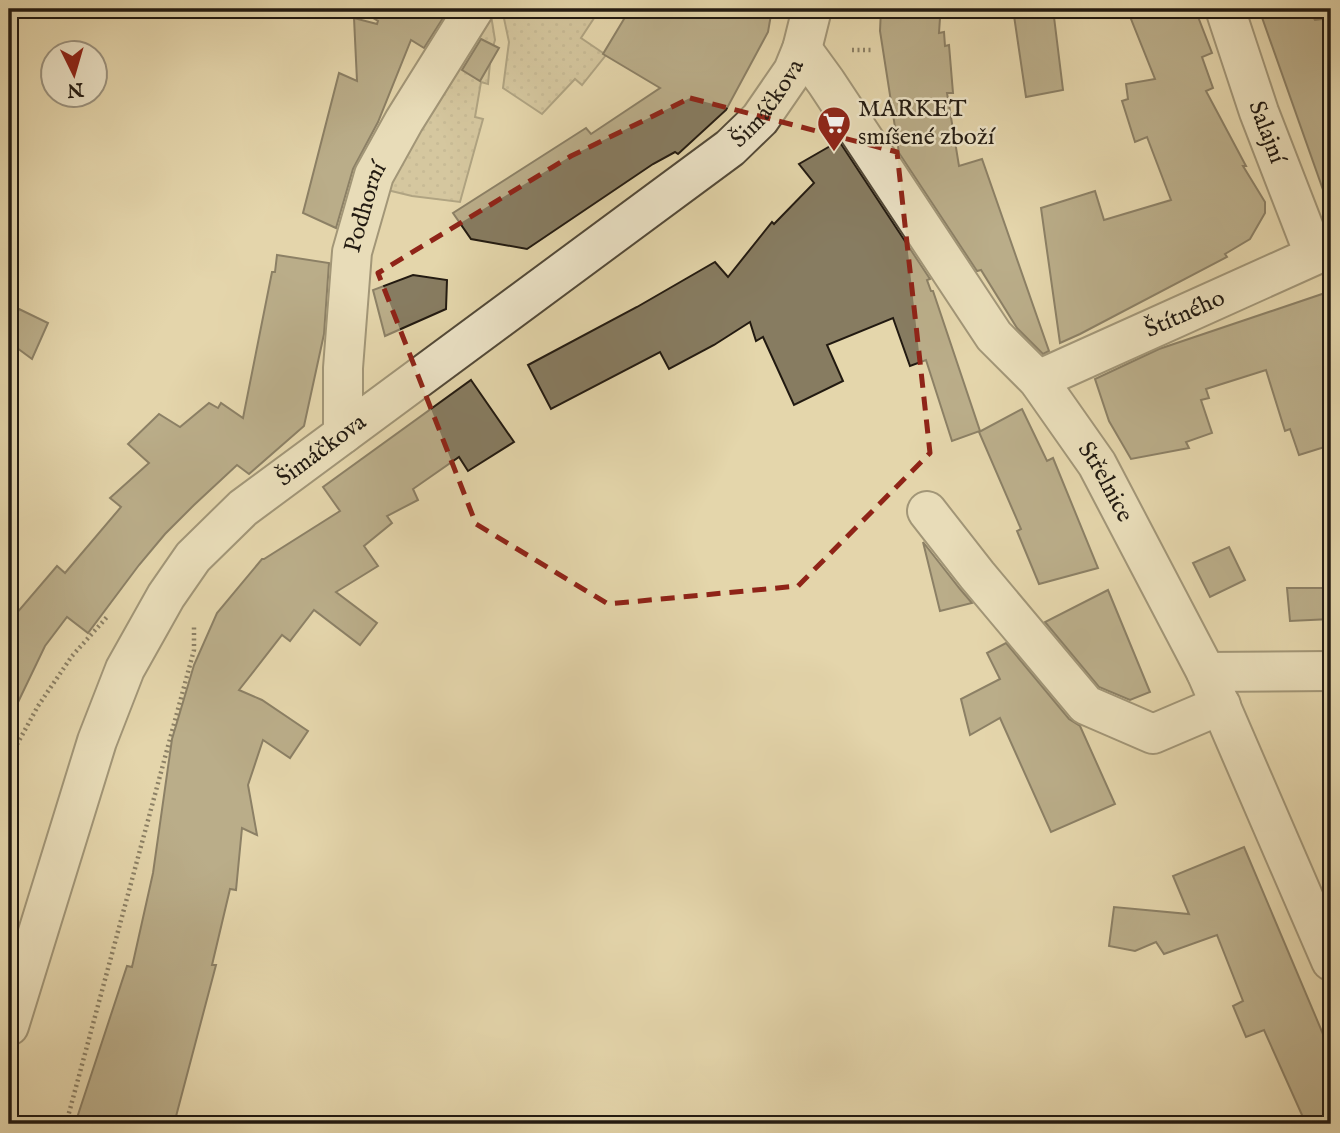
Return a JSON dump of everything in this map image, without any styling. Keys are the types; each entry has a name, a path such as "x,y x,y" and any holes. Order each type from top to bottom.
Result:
{"street":[{"name":"Podhorní","path":"343,434 343,368 352,252 374,175 404,121 474,9"},
{"name":"Šimáčkova","path":"9,1026 97,741 125,669 166,596 193,557 243,508 730,148 761,119 793,71 802,49 812,9"},
{"name":"Salajní","path":"1225,9 1259,112 1323,251"},
{"name":"Střelnice","path":"802,49 994,336 1038,380 1097,464 1214,688 1331,961"},
{"name":"Štítného","path":"1038,380 1323,251"},
{"path":"927,511 1086,705 1153,734 1214,688 1331,671"}],"path":[{"path":"66,1124 194,650 194,619"}],"highlighted area":[{"path":"690,98 897,152 930,453 798,586 608,604 476,524 378,273 571,156"}],"shaded area":[{"path":"490,9 495,40 488,84 481,82 475,117 483,119 460,202 412,196 379,188"},
{"path":"502,9 600,9 581,38 606,55 582,85 575,79 542,114 503,88 509,42"}],"building":[{"path":"358,9 426,9 443,18 424,48 411,40 378,122 353,169 336,228 303,213 339,73 357,81 354,18 377,24 378,21"},
{"path":"630,9 772,9 768,32 726,110 678,154 675,152 653,164 527,249 471,239 453,213 586,128 591,134 660,88 603,54"},
{"path":"881,9 930,9 929,17 940,18 939,33 944,32 945,46 949,45 953,93 947,93 959,166 982,159 1049,351 1043,354 1017,328 981,270 977,271 899,153 880,31"},
{"path":"1013,9 1053,9 1063,90 1026,97"},
{"path":"1127,9 1195,9 1212,53 1202,57 1213,88 1206,91 1246,166 1243,166 1265,202 1265,213 1250,239 1225,254 1227,257 1060,343 1041,208 1095,191 1104,220 1171,200 1147,137 1135,142 1122,101 1128,99 1126,84 1155,79"},
{"path":"1259,9 1308,9 1315,20 1331,18 1331,200 1327,201"},
{"path":"481,39 499,48 480,81 462,70"},
{"path":"839,141 930,279 927,280 980,431 952,441 926,360 910,366 893,318 827,345 843,381 794,405 763,337 756,341 750,322 669,369 660,352 551,409 528,365 715,262 728,277 772,222 774,224 814,183 799,164"},
{"path":"277,255 329,263 324,334 304,426 249,474 237,465 194,505 139,565 88,633 67,617 45,646 9,721 9,622 57,566 65,573 121,507 110,498 149,463 128,444 159,414 180,427 209,403 218,408 221,403 243,418"},
{"path":"413,275 447,280 446,309 385,336 373,290"},
{"path":"1331,291 1331,445 1299,455 1290,429 1285,431 1266,370 1206,389 1209,398 1201,400 1212,433 1186,442 1189,448 1131,459 1109,421 1095,379 1159,349"},
{"path":"19,309 48,323 32,359 9,342 9,333"},
{"path":"471,380 514,442 468,471 459,457 413,489 418,500 387,516 392,523 364,546 378,566 336,592 377,623 360,645 314,610 290,641 282,635 239,690 262,700 308,731 290,758 263,740 248,785 257,835 242,828 236,890 230,889 212,965 216,965 174,1124 75,1124 127,966 132,967 153,873 172,739 194,665 217,613 262,559 340,511 323,487"},
{"path":"1022,409 1047,461 1053,458 1098,568 1039,584 1017,531 1021,529 979,432"},
{"path":"923,542 960,589 972,603 940,611"},
{"path":"1229,547 1245,580 1210,597 1193,563"},
{"path":"1287,588 1331,588 1331,619 1290,621"},
{"path":"1108,590 1150,692 1130,700 1099,687 1045,622"},
{"path":"1006,643 1069,719 1080,726 1115,804 1051,832 1000,718 970,735 961,699 1000,679 987,653"},
{"path":"1244,847 1331,1053 1331,1124 1306,1124 1264,1030 1246,1037 1233,1006 1243,1001 1217,935 1164,954 1156,942 1135,951 1109,946 1114,907 1189,914 1173,876"}],"place":[{"name":"MARKET smíšené zboží","path":"834,153"}]}
